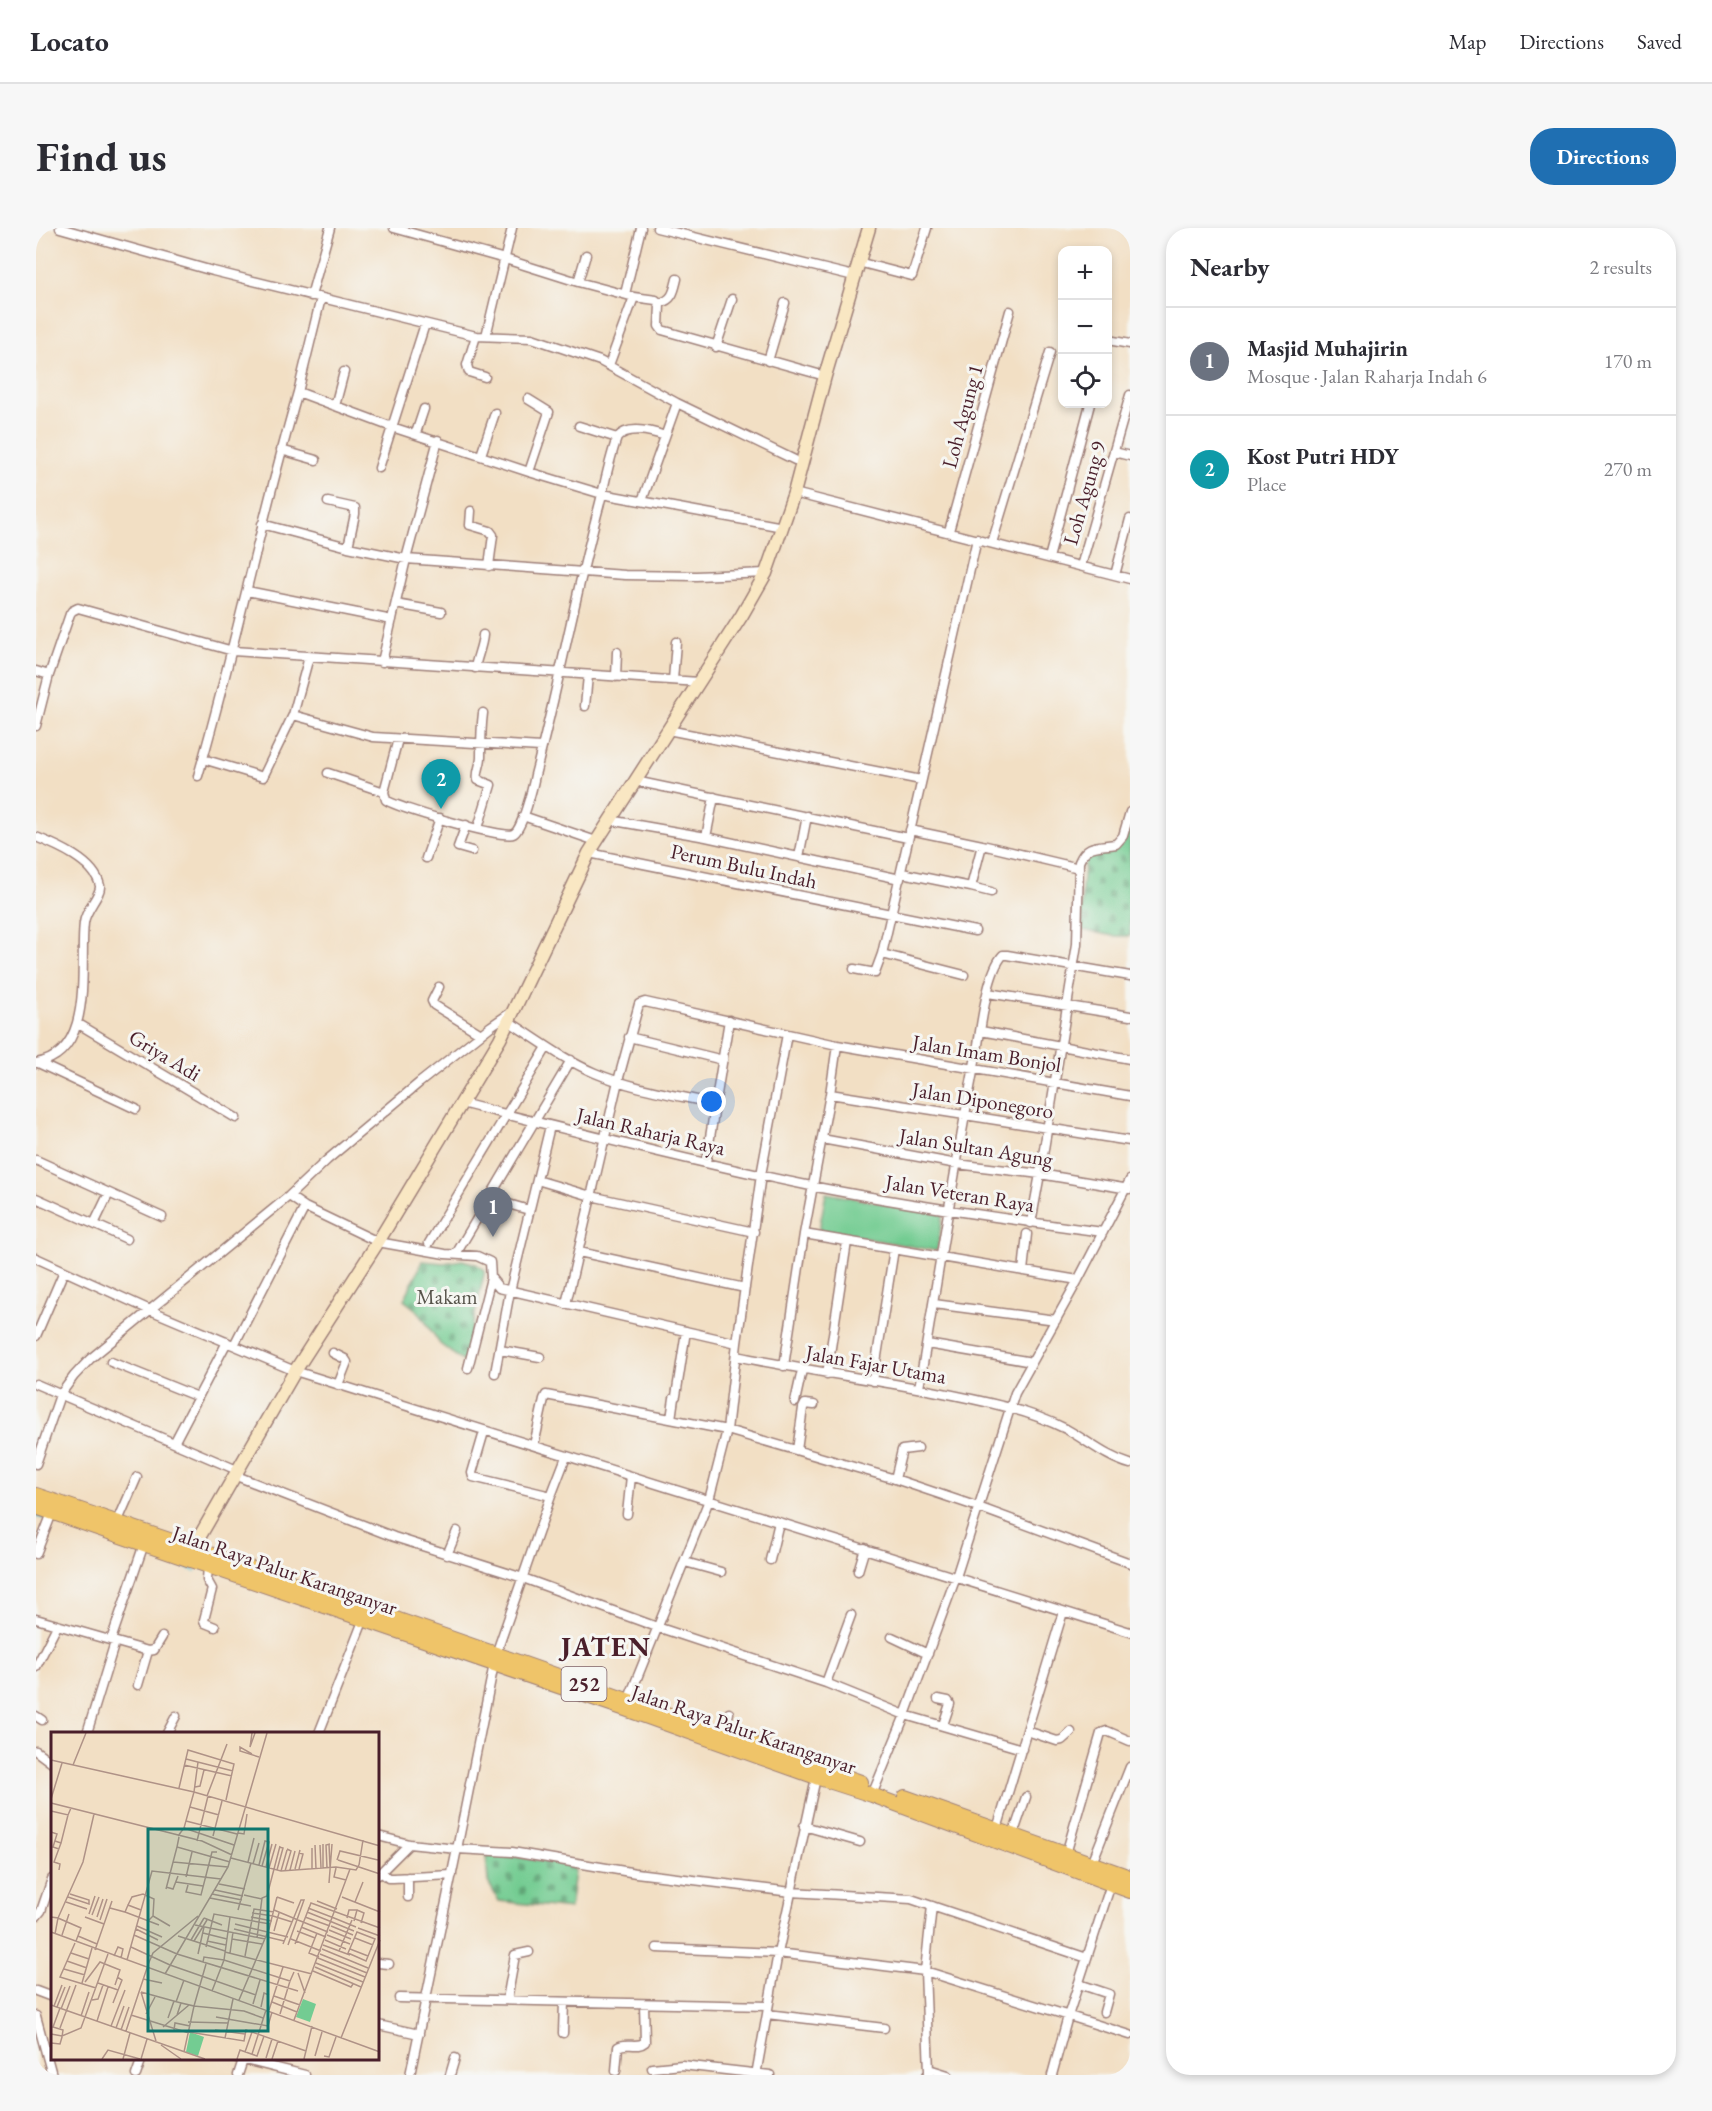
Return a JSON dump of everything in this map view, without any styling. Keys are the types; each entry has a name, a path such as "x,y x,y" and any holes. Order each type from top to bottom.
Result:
{"main road":[{"path":"190,1553 295,1371 378,1242 462,1103 510,1016 589,853 742,615 766,573 794,494 825,376 869,228"},
{"name":"Jalan Raya Palur Karanganyar","path":"36,1495 52,1513 117,1523 362,1622"},
{"name":"Jalan Raya Palur Karanganyar","path":"36,1507 142,1549 190,1553 208,1566 362,1622 626,1705 724,1733 816,1776"},
{"name":"Jalan Raya Palur Karanganyar","path":"626,1705 816,1776 997,1829 1064,1859"},
{"name":"Jalan Raya Palur Karanganyar","path":"873,1791 1090,1869 1111,1885 1130,1891"},
{"name":"Jalan Raya Palur Karanganyar","path":"1111,1885 1130,1877"}],"street":[{"path":"60,228 213,271 476,336 532,338 609,365 677,403 801,463"},
{"path":"198,776 233,651 262,524 298,392 330,228"},
{"path":"394,228 578,282 634,297 652,299 660,303 672,296 677,279"},
{"path":"486,336 512,228"},
{"path":"625,294 641,228"},
{"path":"657,228 854,276"},
{"path":"858,262 912,276 927,228"},
{"path":"578,282 586,255"},
{"path":"609,365 634,297"},
{"path":"716,347 732,299"},
{"path":"660,303 660,329 716,347 825,376"},
{"path":"768,361 785,303"},
{"name":"Loh Agung 1","path":"949,531 1010,311"},
{"path":"379,468 425,324"},
{"path":"476,336 467,365 469,372 485,377"},
{"path":"1112,341 1130,344"},
{"path":"992,543 1050,352"},
{"path":"335,406 344,372"},
{"path":"298,392 392,427 602,494 783,527"},
{"name":"Loh Agung 9","path":"1081,566 1130,394"},
{"path":"528,399 549,411 529,472"},
{"path":"642,501 677,403"},
{"name":"Loh Agung 9","path":"1049,558 1089,408"},
{"path":"416,433 424,409"},
{"path":"481,456 495,413"},
{"path":"579,426 617,438"},
{"path":"398,739 384,792 386,800 466,825 512,835 516,833 523,816 541,747 582,571 617,438 624,432 643,431 665,436"},
{"path":"382,662 406,559 438,441"},
{"path":"281,450 316,460"},
{"path":"1114,452 1130,456"},
{"path":"794,494 949,531 1130,579"},
{"path":"328,502 355,508 356,514 348,547"},
{"path":"471,512 470,525 490,531 493,536 489,566"},
{"path":"1114,575 1130,519"},
{"path":"262,524 348,547 406,559 672,576 766,573"},
{"path":"854,969 875,973 882,954 977,539"},
{"path":"247,591 392,620"},
{"path":"396,604 441,612"},
{"path":"36,726 49,675 70,614 78,608 233,651 699,682"},
{"path":"475,668 477,656 482,647 483,634"},
{"path":"673,680 676,642"},
{"path":"616,652 616,677"},
{"path":"203,759 263,777 293,714 309,657"},
{"path":"36,671 49,675"},
{"path":"585,705 588,676"},
{"path":"478,828 491,785 478,780 477,777 481,758 483,713"},
{"path":"293,714 358,734 398,739 541,747"},
{"path":"668,730 921,780"},
{"path":"328,774 384,792"},
{"path":"634,781 807,816 982,845 1079,868"},
{"path":"706,837 714,797"},
{"path":"1031,1223 1077,944 1079,868 1083,852 1091,847 1116,844 1123,836 1130,812"},
{"path":"523,816 596,842"},
{"path":"799,857 807,816"},
{"path":"426,858 440,818"},
{"path":"609,820 991,892"},
{"path":"466,825 458,847 472,851"},
{"path":"36,837 75,855 88,867 100,886 99,892 85,913 83,924 84,976 77,1023 61,1051 49,1060 37,1063"},
{"path":"971,887 982,845"},
{"name":"Perum Bulu Indah","path":"589,853 975,931"},
{"path":"882,954 964,975"},
{"path":"919,1389 964,1116 993,974 1003,955 1130,976"},
{"path":"439,987 432,1001 434,1005 481,1034"},
{"path":"988,993 1130,1016"},
{"name":"Jalan Imam Bonjol","path":"629,1037 636,1009 639,1004 645,1002 837,1045 1130,1096"},
{"path":"36,1464 60,1395 90,1359 289,1196 327,1160 481,1034 510,1016 547,1047 590,1071 618,1081 716,1104"},
{"path":"706,1162 729,1020"},
{"name":"Griya Adi","path":"77,1023 236,1118"},
{"path":"981,1031 1061,1044 1130,1059"},
{"path":"626,1705 710,1500 728,1430 737,1343 761,1175 787,1034"},
{"path":"566,1304 629,1037 723,1060"},
{"path":"784,1366 837,1045"},
{"path":"429,1243 547,1047"},
{"path":"456,1254 570,1060"},
{"path":"37,1063 136,1109"},
{"name":"Jalan Diponegoro","path":"830,1094 1130,1142"},
{"name":"Jalan Raharja Raya","path":"462,1103 604,1139 812,1186"},
{"path":"495,1373 510,1291 550,1126"},
{"name":"Jalan Sultan Agung","path":"822,1139 957,1164 1129,1186"},
{"path":"36,1160 162,1217"},
{"path":"537,1180 591,1196 754,1232"},
{"name":"Jalan Veteran Raya","path":"812,1186 949,1211 1103,1232"},
{"path":"873,1791 905,1715 956,1577 1016,1393 1129,1186"},
{"path":"94,1224 109,1193"},
{"path":"289,1196 305,1207 378,1242 445,1254 477,1256 488,1260 491,1266 491,1278 468,1368"},
{"path":"36,1198 127,1239"},
{"path":"488,1198 529,1210"},
{"path":"174,1443 305,1207"},
{"path":"804,1234 1078,1280"},
{"path":"1023,1271 1027,1234"},
{"path":"827,1374 847,1242"},
{"path":"873,1381 894,1249"},
{"path":"579,1252 745,1288"},
{"path":"36,1258 150,1310 295,1371 484,1432 534,1445 566,1457 1130,1632"},
{"path":"36,1336 64,1271"},
{"path":"491,1278 496,1287 510,1291 737,1343"},
{"path":"934,1304 1056,1320"},
{"path":"671,1419 686,1331"},
{"path":"927,1344 1032,1362"},
{"path":"500,1350 540,1356"},
{"path":"333,1353 347,1362 338,1385"},
{"name":"Jalan Fajar Utama","path":"736,1356 802,1370 919,1389 1011,1409 1050,1421 1097,1449 1130,1464"},
{"path":"111,1362 198,1397"},
{"path":"795,1402 802,1370"},
{"path":"36,1384 174,1443 235,1472 394,1537 523,1578 657,1627 826,1683 905,1715 1022,1749"},
{"path":"534,1445 546,1395 728,1430 895,1479 1130,1563"},
{"path":"797,1450 803,1408 805,1404 814,1405"},
{"path":"484,1432 472,1473 473,1477 551,1496"},
{"path":"895,1479 902,1450 918,1448"},
{"path":"410,2075 458,1849 494,1663 566,1457"},
{"path":"627,1514 631,1476"},
{"path":"117,1523 137,1477"},
{"path":"36,1554 52,1513"},
{"path":"770,1560 779,1522"},
{"path":"447,1555 457,1531"},
{"path":"858,1571 865,1548"},
{"path":"87,1732 142,1549"},
{"path":"685,1562 721,1572"},
{"path":"208,1566 207,1580 213,1589 204,1620 205,1623 215,1626"},
{"path":"997,1829 1063,1612"},
{"path":"826,1683 851,1615"},
{"path":"36,1619 148,1651 154,1650 162,1637"},
{"path":"319,1732 362,1622"},
{"path":"36,1667 57,1626"},
{"path":"892,1637 928,1653"},
{"path":"138,1685 148,1651"},
{"path":"938,1699 948,1701 950,1704 943,1725"},
{"path":"724,1733 729,1713"},
{"path":"168,1732 176,1716"},
{"path":"1027,1731 1057,1741 1062,1740 1071,1732"},
{"path":"1064,1859 1101,1733 1107,1731 1130,1741"},
{"path":"36,1751 51,1762"},
{"path":"1090,1869 1130,1767"},
{"path":"757,2074 778,1953 816,1776"},
{"path":"1014,1835 1026,1797"},
{"path":"804,1826 860,1842"},
{"path":"380,1837 409,1844 512,1852 626,1872 791,1892 911,1899 1087,1958"},
{"path":"409,1844 380,1874 393,1878 452,1875"},
{"path":"408,1876 408,1897"},
{"path":"36,1917 41,1911 51,1882"},
{"path":"1052,2075 1068,2016 1111,1885"},
{"path":"932,1906 925,1971 928,2073 936,2071 948,2075"},
{"path":"657,1948 778,1953 925,1971 1130,2035"},
{"path":"507,2000 515,1955 529,1952"},
{"path":"380,1963 389,1964"},
{"path":"1079,1984 1109,1994 1104,2012"},
{"path":"36,1991 51,1997"},
{"path":"399,1998 644,2004 768,2010 884,2028"},
{"path":"563,2033 564,2002"},
{"path":"616,2071 618,2047 622,2044 640,2045 645,2042 644,2004"},
{"path":"36,2016 52,2075"},
{"path":"380,2025 419,2034"},
{"path":"450,2075 455,2058"},
{"path":"136,2075 141,2060"},
{"path":"238,2075 240,2060"},
{"path":"250,2060 269,2062 305,2075"},
{"path":"652,2068 682,2065 770,2075"}],"green space":[{"path":"1130,827 1130,936 1114,936 1082,930 1082,881 1087,858 1122,845"},
{"path":"826,1193 943,1214 937,1251 819,1230"},
{"name":"Makam","path":"462,1260 476,1264 485,1270 464,1362 440,1344 419,1312 404,1300 423,1261 444,1263"},
{"path":"486,1855 503,1855 573,1866 575,1871 570,1909 499,1901 488,1882"}],"waterway":[{"path":"36,1516 49,1519"},
{"path":"126,1545 195,1570"}],"place":[{"name":"Kost Putri HDY","path":"441,809"},
{"name":"Masjid Muhajirin","path":"493,1237"}],"district":[{"name":"JATEN","path":"606,1646"}]}
